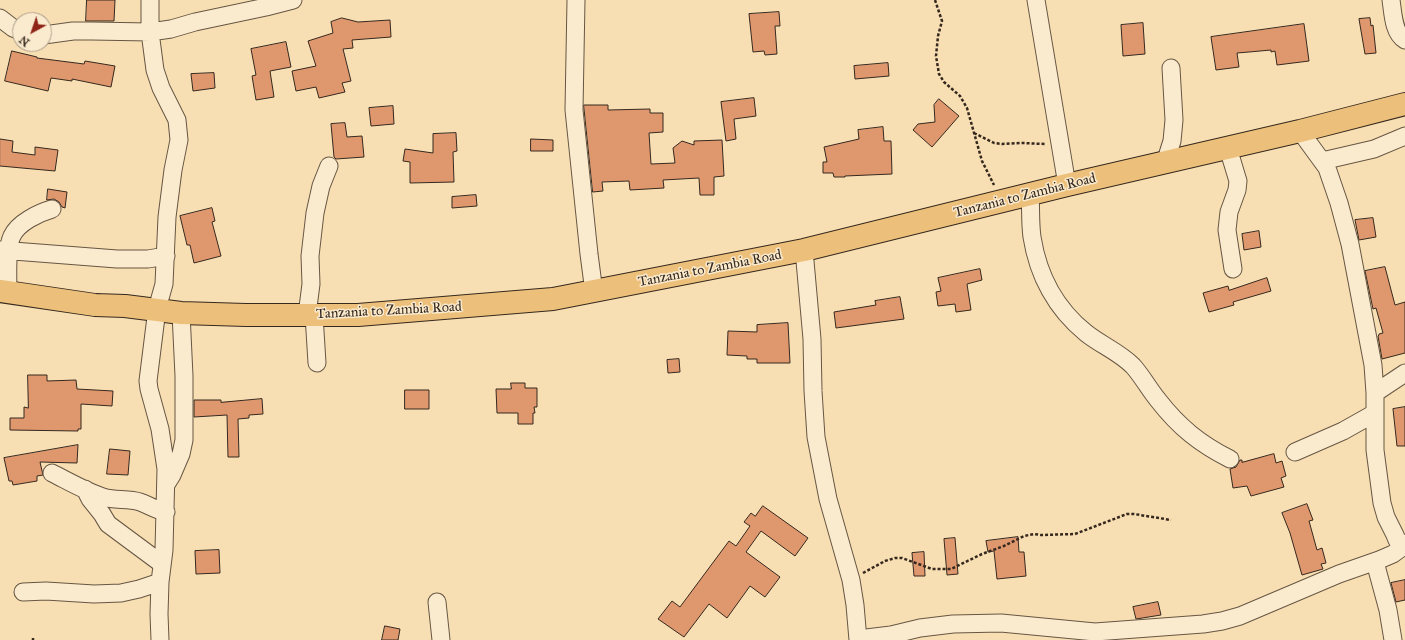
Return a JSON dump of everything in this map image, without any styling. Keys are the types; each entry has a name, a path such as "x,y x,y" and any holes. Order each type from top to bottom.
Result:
{"highway":[{"name":"Tanzania to Zambia Road","path":"4,292 95,305 157,309 181,313 246,315 358,315 553,299 804,250 1067,185 1300,131 1405,104"}],"street":[{"path":"150,0 150,32 155,70 161,88 177,120 179,129 179,140 173,170 167,217 164,284 157,309 148,381 163,448 166,469 166,512 160,582 160,640"},
{"path":"52,34 79,31 150,32 170,29 293,0"},
{"path":"576,0 574,110 594,292"},
{"path":"1036,0 1067,185"},
{"path":"1392,0 1397,30 1399,36 1405,40"},
{"path":"0,18 12,27"},
{"path":"1165,163 1172,141 1174,120 1171,68"},
{"path":"804,250 812,340 816,437 828,500 851,580 858,640 891,635 920,628 953,624 1001,623 1095,632 1209,623 1240,616 1339,574 1375,562 1393,554 1405,545 1397,540 1386,517 1382,503 1375,450 1376,393 1350,244 1339,203 1327,168 1300,131"},
{"path":"1322,161 1374,149 1405,136"},
{"path":"1228,148 1238,181 1237,190 1229,212 1227,230 1233,269"},
{"path":"317,363 310,315 310,256 315,213 321,186 329,166"},
{"path":"1030,194 1032,236 1039,266 1051,293 1064,312 1072,322 1122,357 1133,367 1159,402 1194,438 1213,451 1230,459"},
{"path":"4,292 4,251 12,236 34,215 52,209"},
{"path":"4,251 117,259 148,259 166,256"},
{"path":"166,484 172,476 181,454 184,440 184,376 181,313"},
{"path":"1376,393 1405,373"},
{"path":"1295,452 1343,431 1375,413"},
{"path":"52,473 103,497 114,500 137,501 157,510 166,512"},
{"path":"85,489 90,499 108,524 162,564"},
{"path":"1375,562 1388,610 1393,640"},
{"path":"23,592 46,591 94,594 121,593 160,582"},
{"path":"437,602 441,640"}],"path":[{"path":"935,0 942,21 938,36 936,56 939,74 944,82 960,96 967,108 973,133 988,175 1003,201"},
{"path":"973,133 994,143 1002,144 1060,143"},
{"path":"851,580 885,561 895,558 902,558 932,569 951,569 1024,536 1034,534 1075,534 1127,514 1171,520"}],"building":[{"path":"87,0 115,0 114,21 86,21"},
{"path":"779,12 780,26 775,26 777,54 765,55 764,51 753,52 749,14"},
{"path":"342,18 358,22 390,20 391,37 352,40 353,48 343,49 351,81 342,83 345,92 319,98 316,87 296,91 292,71 316,66 308,41 333,33 331,22"},
{"path":"1370,18 1371,26 1373,25 1376,53 1365,54 1359,19"},
{"path":"1143,23 1145,54 1123,56 1121,25"},
{"path":"1304,24 1309,61 1277,65 1275,51 1271,52 1271,50 1237,53 1239,67 1216,70 1211,37"},
{"path":"286,42 291,67 270,71 274,97 256,100 252,76 256,75 251,49"},
{"path":"12,51 37,58 84,64 85,61 115,66 111,87 72,79 72,81 51,78 48,91 5,81"},
{"path":"888,63 889,76 855,79 854,66"},
{"path":"214,73 215,88 193,91 191,74"},
{"path":"754,98 756,116 734,119 736,139 726,141 721,102"},
{"path":"939,99 959,116 932,147 913,130 918,124 935,122 934,105"},
{"path":"584,105 608,105 608,110 650,109 650,113 663,113 663,132 649,133 651,164 675,163 673,148 682,141 694,145 694,141 722,140 724,176 714,177 714,195 700,195 699,178 663,180 664,188 630,190 629,181 602,182 603,191 593,192"},
{"path":"393,106 394,124 371,126 369,108"},
{"path":"345,123 347,137 362,136 364,157 336,159 334,157 331,124"},
{"path":"883,127 884,141 891,141 892,174 834,177 833,173 823,173 823,162 827,162 824,147 859,139 858,130"},
{"path":"456,133 457,151 453,152 454,182 410,183 410,162 403,161 405,149 433,153 433,134"},
{"path":"0,139 13,141 12,152 35,155 35,147 58,150 55,171 0,166"},
{"path":"531,139 553,140 553,151 531,151"},
{"path":"48,189 67,192 65,208 54,199 47,200"},
{"path":"476,195 477,206 452,208 452,197"},
{"path":"212,208 215,221 212,222 221,256 194,263 190,245 187,245 180,216"},
{"path":"1373,218 1376,237 1359,240 1355,220"},
{"path":"1259,231 1261,247 1244,250 1242,234"},
{"path":"1385,267 1395,305 1405,302 1405,353 1382,359 1378,336 1379,334 1383,333 1376,308 1373,309 1365,271"},
{"path":"980,269 982,280 967,284 971,310 956,312 955,304 938,306 936,292 941,291 938,278"},
{"path":"1267,278 1271,291 1233,302 1234,305 1209,312 1203,293 1228,286 1229,290"},
{"path":"900,297 904,319 836,328 834,312 876,305 875,301"},
{"path":"788,323 790,363 757,363 757,359 747,359 747,356 727,355 728,331 757,332 757,325"},
{"path":"679,359 680,372 668,373 667,360"},
{"path":"28,375 47,375 47,381 76,380 77,389 113,391 112,406 81,404 81,429 78,429 78,431 10,430 10,418 24,418 24,407 28,408"},
{"path":"511,383 525,383 525,388 537,388 537,407 534,407 535,413 533,413 533,424 518,424 518,413 497,413 496,389 511,389"},
{"path":"405,390 429,390 429,409 405,409"},
{"path":"262,399 263,414 249,415 249,418 238,419 239,457 228,457 227,415 194,417 194,400 221,400 221,402"},
{"path":"1405,407 1405,446 1397,446 1393,409"},
{"path":"78,445 77,463 40,462 43,475 37,476 37,481 13,485 12,481 9,481 4,458"},
{"path":"110,449 130,451 128,475 107,474"},
{"path":"1274,454 1276,463 1282,461 1286,476 1281,478 1284,487 1251,496 1247,486 1233,488 1230,469 1236,467 1240,460 1242,460 1242,462"},
{"path":"1307,504 1313,520 1309,521 1317,550 1322,548 1326,563 1321,564 1323,569 1302,575 1290,533 1282,513"},
{"path":"763,506 808,538 795,556 761,531 746,552 780,577 765,597 750,586 727,618 709,604 684,637 658,619 672,601 680,607 729,541 736,546 750,526 744,522 751,513 755,516"},
{"path":"1018,537 1019,552 1024,552 1026,576 997,579 994,551 988,552 986,541"},
{"path":"955,538 958,574 947,575 944,539"},
{"path":"219,550 220,573 196,574 195,551"},
{"path":"924,552 925,576 914,576 912,553"},
{"path":"1405,580 1405,600 1396,602 1391,583"},
{"path":"1158,602 1161,615 1136,619 1133,607"},
{"path":"385,626 400,629 398,640 382,640"}]}
